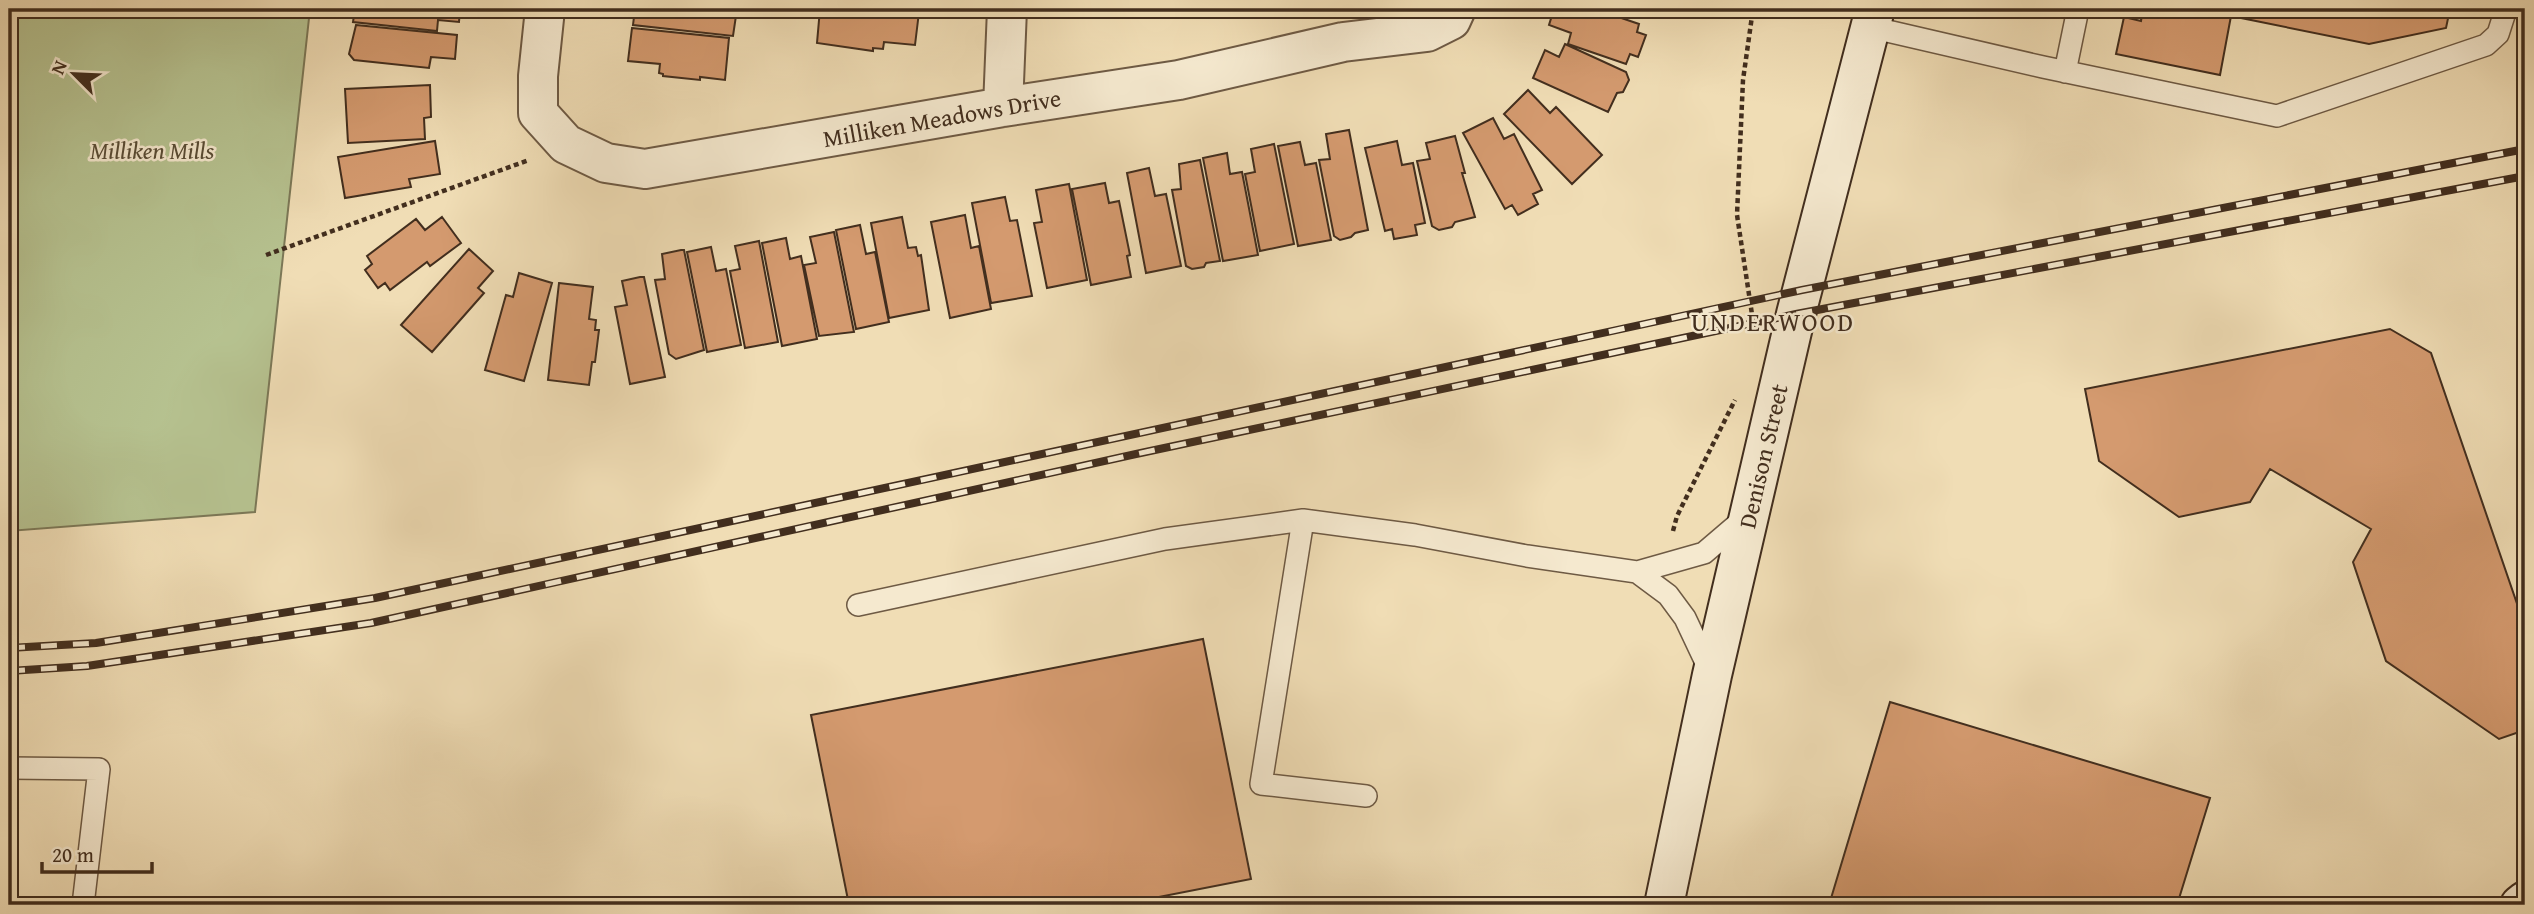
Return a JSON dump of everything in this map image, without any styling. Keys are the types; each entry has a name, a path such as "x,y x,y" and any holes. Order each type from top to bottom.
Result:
{"street":[{"name":"Milliken Meadows Drive","path":"545,9 538,76 538,113 566,145 606,163 645,169 1003,107 1179,80 1343,42 1427,32 1451,20 1456,9"},
{"path":"1003,107 1007,9"},
{"name":"Denison Street","path":"1664,905 1749,514 1796,314 1872,18"},
{"path":"2520,905 2525,901"}],"lane":[{"path":"2065,72 2078,9"},
{"path":"1872,18 2065,72 2277,116 2486,46 2498,34 2506,9"},
{"path":"858,605 1165,539 1303,520 1415,535 1527,556 1637,572 1703,553 1749,514"},
{"path":"1303,520 1261,784 1366,796"},
{"path":"1637,572 1668,595 1685,618 1712,675"},
{"path":"9,768 99,769 83,905"}],"path":[{"path":"1753,9 1743,80 1737,215 1753,323"},
{"path":"266,254 496,173 566,145"},
{"path":"1664,564 1677,516 1737,396"}],"green space":[{"name":"Milliken Mills","path":"9,9 310,9 255,512 9,531"}],"building":[{"path":"355,9 460,9 459,22 438,20 437,31 353,22"},
{"path":"635,9 737,9 733,36 633,25"},
{"path":"820,9 892,9 919,12 915,45 884,42 883,49 873,48 873,51 817,43"},
{"path":"1554,9 1595,9 1639,24 1637,32 1646,35 1638,57 1630,54 1626,64 1568,44 1571,33 1549,25"},
{"path":"2143,9 2450,9 2446,28 2369,44 2231,16 2220,75 2116,54 2124,17 2141,21"},
{"path":"356,25 457,35 455,59 431,57 429,68 354,60 349,54"},
{"path":"632,28 729,38 725,80 663,76 659,73 660,64 628,61"},
{"path":"1565,44 1626,72 1629,80 1623,92 1617,93 1608,112 1533,78 1545,50 1559,57"},
{"path":"430,85 431,117 424,118 425,139 348,143 345,89"},
{"path":"1528,90 1550,113 1556,107 1602,155 1572,184 1504,114"},
{"path":"1493,118 1504,139 1514,134 1542,190 1533,194 1538,204 1518,215 1512,205 1505,209 1463,133"},
{"path":"1349,130 1368,230 1340,240 1334,236 1319,160 1330,159 1326,134"},
{"path":"1455,136 1475,217 1439,230 1432,226 1417,161 1430,159 1426,143"},
{"path":"435,141 440,174 409,179 411,187 345,198 338,157"},
{"path":"1397,141 1402,165 1413,163 1425,223 1415,225 1417,235 1394,239 1392,229 1385,231 1365,148"},
{"path":"1300,142 1305,165 1316,163 1331,240 1298,246 1278,146"},
{"path":"1274,144 1294,244 1260,251 1245,174 1255,172 1251,149"},
{"path":"1227,153 1230,174 1242,172 1258,255 1223,261 1203,158"},
{"path":"1200,160 1220,261 1192,269 1186,266 1172,190 1181,189 1179,164"},
{"path":"1149,168 1155,196 1166,194 1181,266 1146,273 1127,173"},
{"path":"1105,183 1109,203 1119,201 1130,255 1127,256 1131,277 1091,285 1072,189"},
{"path":"1069,184 1087,280 1047,288 1034,223 1042,222 1036,190"},
{"path":"1005,197 1010,221 1017,220 1032,296 991,303 972,203"},
{"path":"965,215 971,248 979,246 991,309 950,318 931,222"},
{"path":"442,217 461,243 430,266 427,262 390,290 385,283 378,288 365,270 372,264 367,256 416,219 425,230"},
{"path":"902,217 908,248 916,247 918,256 921,255 929,310 889,318 871,223"},
{"path":"860,225 866,254 875,252 889,322 856,329 836,230"},
{"path":"834,232 854,332 819,336 804,265 816,263 810,237"},
{"path":"786,238 790,259 801,256 817,339 782,346 762,243"},
{"path":"759,241 778,342 745,348 730,271 740,269 735,246"},
{"path":"711,247 716,271 726,269 741,345 707,352 687,252"},
{"path":"469,249 493,271 478,288 484,293 432,352 401,325"},
{"path":"684,250 704,350 676,359 669,354 655,280 665,279 662,254"},
{"path":"519,273 552,283 524,381 485,370 506,295 513,297"},
{"path":"644,277 665,377 630,384 615,307 627,305 622,281"},
{"path":"559,283 593,287 589,319 596,320 595,330 599,330 589,385 548,380"},
{"path":"2390,329 2431,353 2525,627 2525,730 2499,739 2386,661 2353,562 2371,529 2270,469 2250,502 2179,517 2099,461 2085,389"},
{"path":"1203,639 1251,879 1118,905 849,905 811,715"},
{"path":"1890,702 2210,798 2177,905 1829,905"}],"railway":[{"path":"9,648 96,643 375,598 1802,290 2525,149"},
{"path":"9,671 87,666 371,623 1136,454 1796,314 2525,176"}],"district":[{"name":"UNDERWOOD","path":"1773,321"}]}
